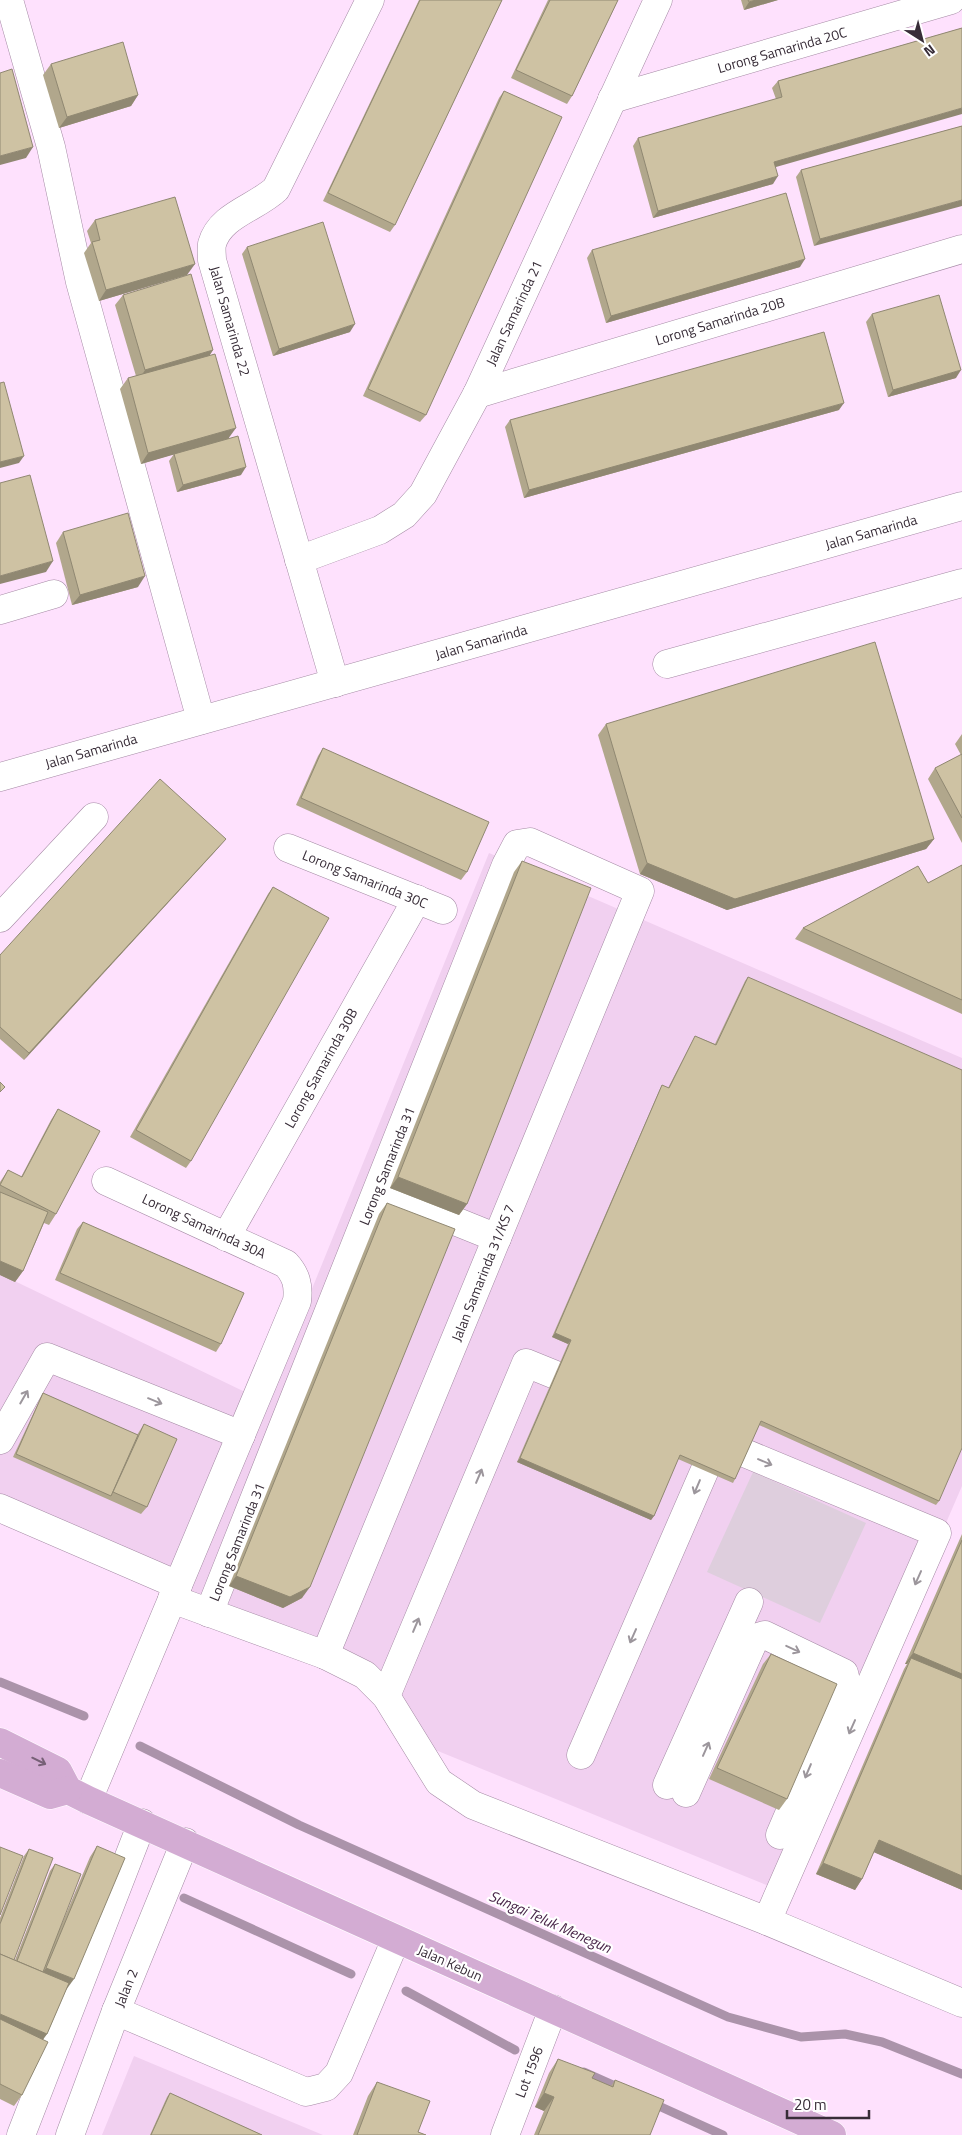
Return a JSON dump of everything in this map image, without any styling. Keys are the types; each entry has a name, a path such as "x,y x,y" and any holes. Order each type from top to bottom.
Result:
{"main road":[{"path":"0,1742 58,1771 78,1795"},
{"name":"Jalan Kebun","path":"0,1773 50,1795 78,1795 142,1822 396,1939 832,2135"}],"street":[{"path":"9,0 51,147 80,282 196,702"},
{"name":"Jalan Samarinda 22","path":"335,683 212,260 212,245 223,224 266,199 276,189 370,0"},
{"name":"Jalan Samarinda 21","path":"299,560 380,530 404,515 424,494 477,394 658,0"},
{"name":"Lorong Samarinda 20C","path":"612,99 951,0"},
{"name":"Lorong Samarinda 20B","path":"477,394 962,249"},
{"name":"Jalan Samarinda","path":"0,777 196,702 335,683 962,506"},
{"path":"667,664 962,583"},
{"path":"0,610 54,594"},
{"path":"0,918 94,817"},
{"name":"Lorong Samarinda 31","path":"209,1613 502,874 517,844 530,842 640,891"},
{"name":"Lorong Samarinda 30C","path":"288,848 443,910"},
{"name":"Jalan Samarinda 31/KS 7","path":"326,1655 640,891"},
{"name":"Lorong Samarinda 30B","path":"226,1237 417,899"},
{"name":"Lorong Samarinda 30A","path":"106,1180 286,1264 296,1279 299,1289 298,1300 241,1436"},
{"path":"378,1190 497,1238"},
{"path":"0,1440 47,1357 241,1436 175,1592 78,1795"},
{"path":"386,1696 526,1363 617,1400"},
{"path":"690,1430 938,1534 790,1840"},
{"path":"581,1755 717,1442"},
{"path":"0,1508 175,1592 209,1613 326,1655 365,1675 386,1696 439,1782 473,1805 767,1921 962,2003"},
{"path":"749,1602 676,1789 755,1638 765,1635 844,1673 846,1681 790,1840 767,1921"},
{"path":"20,2135 142,1822"},
{"name":"Jalan 2","path":"70,2135 116,2010 185,1842"},
{"path":"116,2010 306,2092 326,2088 339,2073 396,1939"},
{"name":"Lot 1596","path":"505,2135 553,2009"}],"shaded area":[{"path":"489,853 962,1058 962,1486 786,1893 433,1749 381,1672 0,1522 0,1274 266,1402"},
{"path":"753,1472 866,1523 820,1623 707,1572"},
{"path":"134,2056 323,2135 102,2135"}],"building":[{"path":"420,0 502,0 395,225 328,193"},
{"path":"550,0 618,0 572,96 516,70"},
{"path":"962,28 962,108 774,162 778,176 658,211 638,138 782,97 778,81"},
{"path":"123,42 138,95 67,117 51,64"},
{"path":"12,69 33,147 0,156 0,73"},
{"path":"504,91 562,117 426,415 368,389"},
{"path":"962,126 962,200 820,239 801,170"},
{"path":"786,193 805,259 611,316 592,250"},
{"path":"175,197 195,264 106,290 92,242 100,240 95,220"},
{"path":"323,222 355,324 279,349 247,247"},
{"path":"191,274 213,350 145,370 123,295"},
{"path":"939,295 961,370 893,390 872,314"},
{"path":"824,332 844,403 529,490 510,420"},
{"path":"215,354 236,428 148,453 128,378"},
{"path":"4,382 24,456 0,462 0,383"},
{"path":"238,436 246,467 183,485 174,454"},
{"path":"30,475 53,561 0,576 0,483"},
{"path":"128,513 145,576 80,595 63,532"},
{"path":"875,642 934,839 735,899 647,863 606,724"},
{"path":"323,748 489,822 467,872 301,798"},
{"path":"962,754 962,818 935,768"},
{"path":"160,779 226,839 29,1053 0,1027 0,955"},
{"path":"522,861 591,888 467,1204 398,1177"},
{"path":"962,865 962,1000 803,928 918,866 928,883"},
{"path":"273,887 329,918 191,1161 136,1130"},
{"path":"748,977 962,1070 962,1448 939,1501 761,1421 735,1479 680,1455 654,1516 520,1458 571,1340 555,1333 662,1085 669,1088 695,1036 716,1045"},
{"path":"0,1082 5,1087 0,1092"},
{"path":"58,1109 100,1131 56,1214 0,1185 8,1170 22,1177"},
{"path":"0,1192 48,1212 23,1271 0,1261"},
{"path":"387,1203 455,1229 310,1587 290,1597 236,1576"},
{"path":"83,1222 244,1293 221,1344 60,1273"},
{"path":"43,1393 138,1435 111,1496 16,1454"},
{"path":"144,1424 177,1439 147,1507 113,1492"},
{"path":"962,1540 962,1674 913,1653"},
{"path":"771,1654 837,1684 787,1799 717,1768"},
{"path":"911,1658 962,1679 962,1876 879,1840 862,1879 823,1863"},
{"path":"97,1846 125,1858 74,1979 46,1968"},
{"path":"0,1847 23,1856 0,1915"},
{"path":"29,1849 53,1858 14,1960 0,1954 0,1924"},
{"path":"55,1864 81,1874 43,1972 17,1961"},
{"path":"0,1954 69,1983 47,2034 0,2014"},
{"path":"0,2019 48,2042 22,2095 0,2084"},
{"path":"558,2059 595,2073 592,2078 613,2087 615,2080 664,2100 650,2135 538,2135 554,2097 544,2093"},
{"path":"377,2082 430,2101 418,2132 426,2135 357,2135"},
{"path":"170,2093 262,2135 151,2135"}],"waterway":[{"name":"Sungai Teluk Menegun","path":"0,1682 84,1716"},
{"name":"Sungai Teluk Menegun","path":"140,1746 299,1825 728,2017 801,2037 845,2034 882,2042 962,2074"},
{"path":"184,1898 351,1974"},
{"path":"406,1991 515,2050"},
{"path":"584,2072 622,2089"},
{"path":"650,2102 723,2135"}]}
